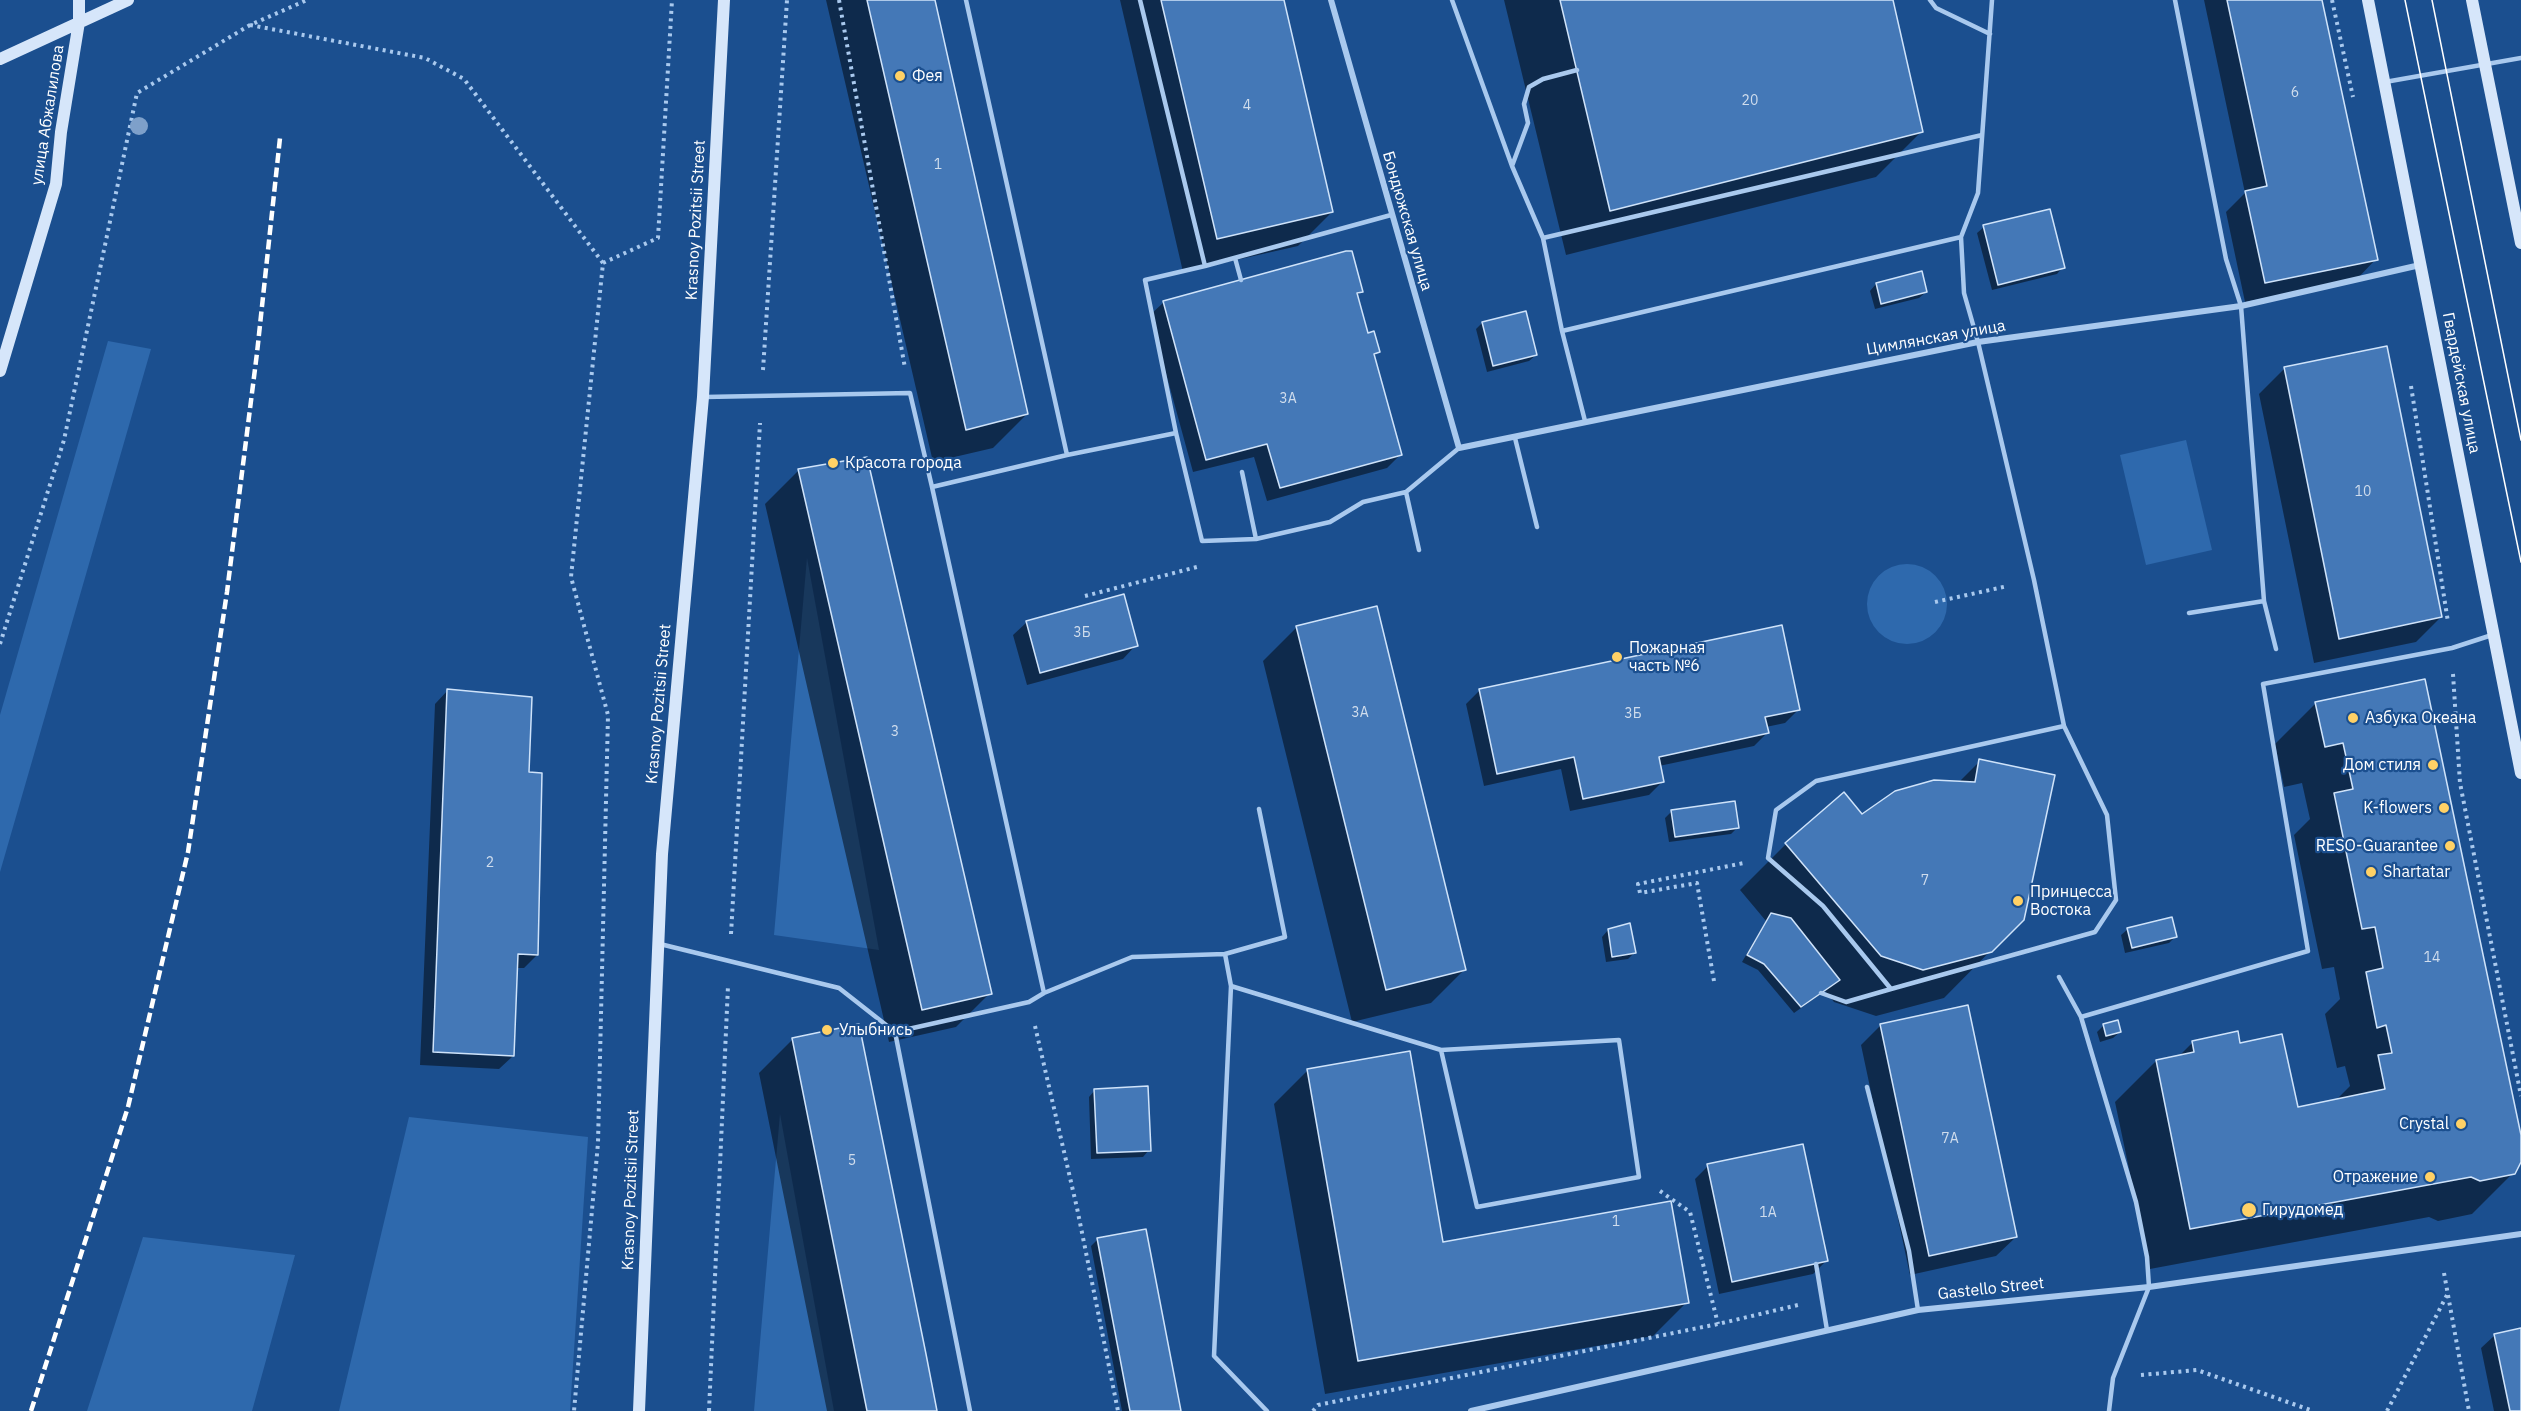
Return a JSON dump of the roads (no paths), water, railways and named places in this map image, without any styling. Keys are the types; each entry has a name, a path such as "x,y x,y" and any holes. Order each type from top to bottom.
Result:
{"street":[{"name":"улица Абжалилова","path":"0,371 56,184 61,132 79,22 79,0"},
{"path":"0,58 128,0"},
{"name":"Krasnoy Pozitsii Street","path":"639,1411 662,854 703,397 724,0"},
{"name":"Бондюжская улица","path":"1331,0 1459,448"},
{"name":"Гвардейская улица","path":"2368,0 2521,773"},
{"path":"2472,0 2521,243"},
{"name":"Цимлянская улица","path":"1459,448 1978,342 2241,306 2420,265"},
{"name":"Gastello Street","path":"1471,1411 1918,1310 2150,1287 2521,1234"}],"lane":[{"path":"966,0 1067,455"},
{"path":"1140,0 1205,266"},
{"path":"1452,0 1512,166 1543,238 1562,331 1585,421"},
{"path":"1930,0 1936,8 1990,34"},
{"path":"1821,993 1846,1002 2095,932 2116,900 2107,815 2064,726 2034,580 1978,342 1964,293 1960,237 1978,193 1992,0"},
{"path":"2175,0 2226,259 2241,306 2264,601 2276,649"},
{"path":"2384,82 2521,58"},
{"path":"1512,166 1528,123 1524,104 1529,87 1543,79 1577,70"},
{"path":"1543,238 1982,135"},
{"path":"1392,215 1146,280 1176,433 1202,541 1257,539 1330,522 1363,502 1406,492 1459,448"},
{"path":"1562,331 1960,237"},
{"path":"1234,258 1241,280"},
{"path":"703,397 762,394 909,393 932,487 1044,993"},
{"path":"932,487 1067,455 1176,433"},
{"path":"1515,438 1537,527"},
{"path":"1242,472 1257,539"},
{"path":"1406,492 1419,550"},
{"path":"2189,613 2264,601"},
{"path":"2080,1017 2307,951 2263,684 2452,648 2493,634"},
{"path":"1891,989 1823,906 1768,858 1776,810 1816,781 2064,726"},
{"path":"896,1032 1029,1002 1044,993 1132,957 1225,954 1285,937 1259,809"},
{"path":"658,943 839,988 896,1032 970,1411"},
{"path":"1225,954 1231,986 1214,1356 1267,1411"},
{"path":"2059,976 2080,1017 2136,1202 2147,1257 2150,1287 2113,1378 2109,1411"},
{"path":"1231,986 1441,1050 1619,1040 1639,1178 1477,1207 1441,1050"},
{"path":"1867,1087 1909,1251 1918,1310"},
{"path":"1815,1264 1827,1330"}],"tram line":[{"path":"2405,0 2521,562"},
{"path":"2432,0 2521,440"}],"railway":[{"path":"31,1411 128,1107 188,852 227,592 257,353 280,138"}],"place":[{"name":"Фея","path":"900,76"},
{"name":"Красота города","path":"833,463"},
{"name":"Пожарная часть №6","path":"1617,657"},
{"name":"Азбука Океана","path":"2353,718"},
{"name":"Дом стиля","path":"2433,765"},
{"name":"K-flowers","path":"2444,808"},
{"name":"RESO-Guarantee","path":"2450,846"},
{"name":"Shartatar","path":"2371,872"},
{"name":"Принцесса Востока","path":"2018,901"},
{"name":"Улыбнись","path":"827,1030"},
{"name":"Crystal","path":"2461,1124"},
{"name":"Отражение","path":"2430,1177"},
{"name":"Гирудомед","path":"2249,1210"}]}
